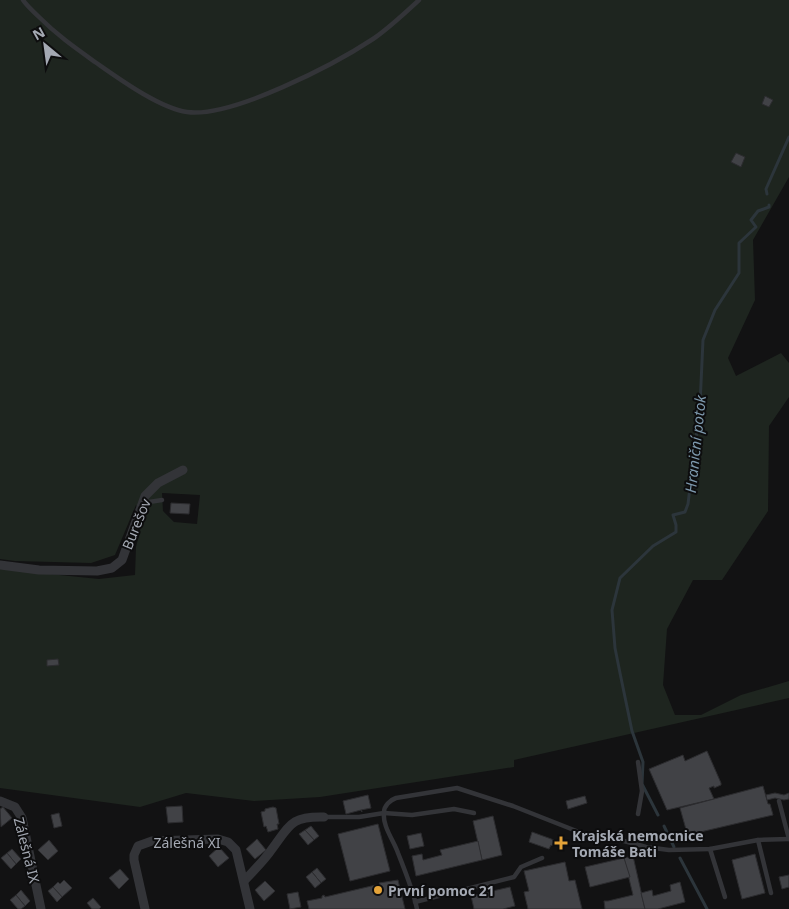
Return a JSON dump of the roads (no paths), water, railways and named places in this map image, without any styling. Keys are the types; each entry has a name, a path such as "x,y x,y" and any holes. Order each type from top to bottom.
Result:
{"street":[{"name":"Burešov","path":"0,565 39,570 96,570 112,568 122,560 145,496 158,483 183,470"},
{"name":"Zálešná IX","path":"0,801 15,808 22,818 41,909"},
{"path":"244,881 271,851 289,826 304,818 324,816"},
{"name":"Zálešná XI","path":"145,909 134,860 136,849 143,843 152,841 223,840 236,850 250,909"}],"lane":[{"path":"23,0 58,36 125,83 167,106 188,112 214,110 251,99 296,81 334,62 374,38 419,0"},
{"path":"140,509 148,502 162,500"},
{"path":"638,762 642,791 638,814"},
{"path":"417,909 398,852 386,824 384,813 389,802 396,798 457,788 513,806 584,834 669,850 710,849 758,840 789,839 779,801"},
{"path":"324,816 358,817 384,813 412,815 454,809 474,813"},
{"path":"758,840 771,893"},
{"path":"710,849 725,897"},
{"path":"415,902 514,878 521,867 542,858"}],"waterway":[{"name":"Hraniční potok","path":"767,194 766,189 789,137"},
{"name":"Hraniční potok","path":"658,815 642,784 643,762 632,731 620,673 615,648 612,610 620,578 653,546 676,532 673,515 685,512 688,504 700,405 703,340 715,310 739,273 739,243 756,227 751,220 758,211 769,207 769,205"},
{"name":"Hraniční potok","path":"664,826 674,847"},
{"name":"Hraniční potok","path":"680,858 707,909"}],"place":[{"name":"Krajská nemocnice Tomáše Bati","path":"561,843"},
{"name":"První pomoc 21","path":"378,890"}]}
